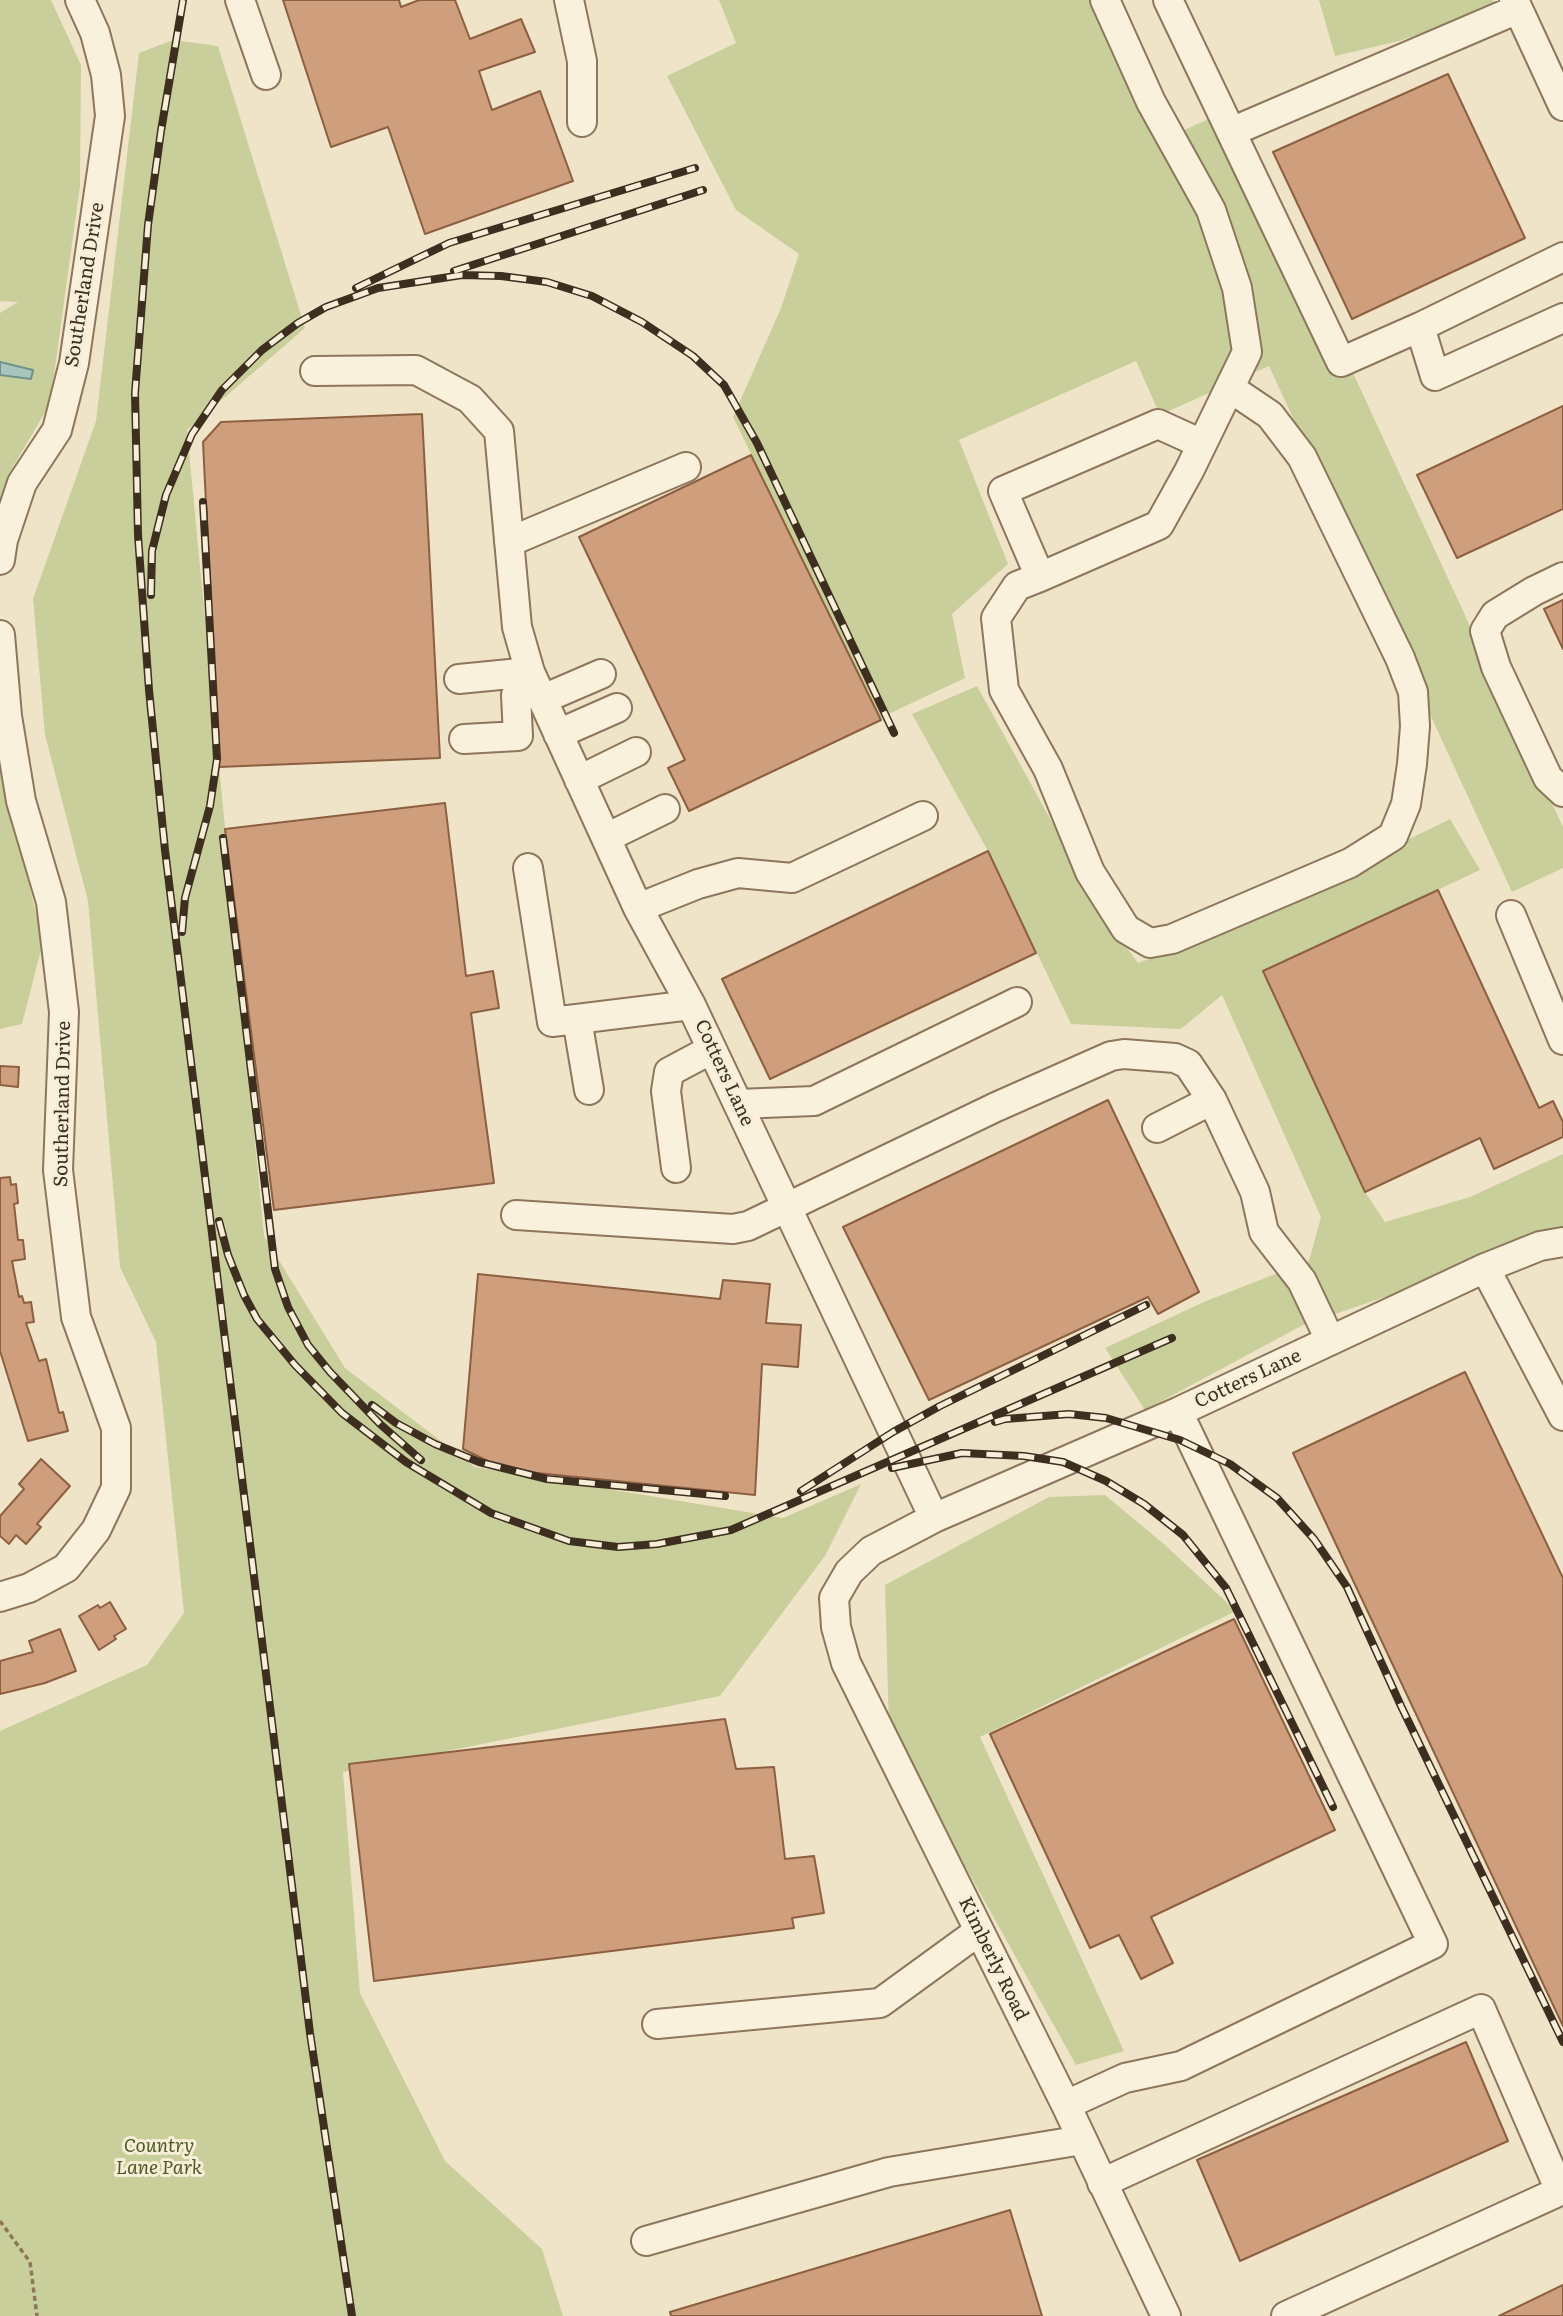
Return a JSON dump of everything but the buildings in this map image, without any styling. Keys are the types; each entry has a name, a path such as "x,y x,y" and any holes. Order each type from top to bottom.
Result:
{"street":[{"name":"Southerland Drive","path":"0,560 3,540 22,483 57,430 74,363 110,116 106,75 95,33 80,0"},
{"path":"240,0 266,75"},
{"path":"569,0 582,61 582,122"},
{"path":"1105,0 1151,102 1211,210 1233,275 1247,352 1159,525 1017,586 996,618 1004,690 1048,769 1090,872 1126,929 1150,943 1172,939 1350,863 1393,836 1406,804 1412,764 1415,726 1413,692 1400,658 1302,457 1270,415 1230,388"},
{"path":"1168,0 1341,362 1420,327 1563,257"},
{"path":"1231,132 1516,4 1563,106"},
{"path":"1420,327 1435,376 1563,318"},
{"name":"Cotters Lane","path":"315,371 416,370 470,398 499,431 517,627 537,688 638,908 691,1005 934,1518"},
{"path":"1040,577 1003,491 1158,424 1202,444"},
{"path":"509,542 686,467"},
{"path":"1563,577 1495,615 1485,631 1496,667 1548,778 1563,792"},
{"name":"Southerland Drive","path":"0,1597 29,1588 66,1568 96,1530 116,1488 116,1428 76,1317 58,1170 64,1012 51,902 21,801 6,716 1,649"},
{"path":"464,739 518,736 516,695 601,674"},
{"path":"459,679 537,688"},
{"path":"558,734 617,708"},
{"path":"579,780 636,752"},
{"path":"606,838 665,809"},
{"path":"638,908 698,884 737,873 792,878 923,816"},
{"path":"527,868 552,1022 691,1005"},
{"path":"1511,915 1563,1040"},
{"path":"738,1104 814,1101 1017,1002"},
{"path":"577,1019 589,1090"},
{"path":"676,1168 666,1091 669,1072 712,1049"},
{"path":"516,1215 733,1229 748,1226 984,1113 1111,1056 1124,1054 1175,1058 1188,1064 1212,1100 1255,1192 1264,1232 1302,1281 1330,1340"},
{"path":"1157,1128 1212,1100"},
{"name":"Cotters Lane","path":"834,1598 849,1572 871,1551 934,1518 1178,1412 1485,1268 1540,1246 1563,1242"},
{"path":"1485,1268 1563,1416"},
{"path":"1066,2105 1125,2078 1181,2066 1433,1944 1178,1412"},
{"name":"Kimberly Road","path":"834,1598 836,1628 846,1663 1066,2105 1166,2316"},
{"path":"657,2024 880,2003 979,1931"},
{"path":"1102,2183 1481,2009 1560,2190 1286,2316"},
{"path":"646,2241 889,2172 1082,2140"}],"path":[{"path":"0,2221 30,2262 37,2316"}],"green space":[{"path":"0,0 51,0 81,65 80,186 50,404 8,475 0,506 0,375 30,379 33,371 0,362 0,313 18,302 0,301"},
{"path":"719,0 1098,0 1164,139 1231,109 1563,827 1563,868 1512,892 1269,366 1160,415 1136,361 959,440 1008,564 952,614 965,678 880,718 733,417 781,308 799,254 736,210 667,76 736,43"},
{"path":"1319,0 1493,0 1496,8 1399,41 1335,56"},
{"name":"Country Lane Park","path":"173,40 218,46 305,328 187,430 264,1236 345,1368 475,1467 783,1518 861,1484 825,1556 720,1696 343,1772 360,1993 445,2161 542,2249 563,2316 0,2316 0,1731 147,1665 184,1613 156,1342 120,1267 88,901 45,735 33,599 96,421 139,53"},
{"path":"977,686 1102,913 1138,963 1208,938 1450,819 1480,870 1263,972 1365,1192 1385,1222 1470,1197 1563,1154 1563,1226 1443,1277 1303,1325 1145,1410 1105,1348 1206,1301 1309,1261 1321,1217 1222,995 1181,1029 1071,1024 988,851 912,714"},
{"path":"0,765 43,942 22,1024 0,1029"},
{"path":"1105,1495 1165,1545 1236,1611 980,1737 1124,2051 1076,2065 889,1730 885,1585 1049,1497"}],"water":[{"path":"0,362 33,370 31,379 0,375"}],"railway":[{"path":"183,0 148,225 135,393 138,535 149,690 165,850 310,2033 352,2316"},
{"path":"356,288 449,243 695,168"},
{"path":"454,271 703,190"},
{"path":"151,595 152,551 166,495 192,434 222,390 262,350 298,323 326,307 378,288 462,275 501,276 547,282 592,296 642,322 693,356 724,385 757,443 894,733"},
{"path":"182,932 185,898 210,806 217,759 203,502"},
{"path":"223,838 275,1269 288,1307 308,1345 380,1424 421,1460"},
{"path":"219,1221 228,1255 257,1319 295,1365 342,1413 406,1462 491,1513 569,1541 618,1547 657,1544 731,1530 1172,1338"},
{"path":"801,1491 893,1432 940,1406 1146,1305"},
{"path":"372,1405 396,1423 435,1444 479,1462 547,1479 725,1496"},
{"path":"995,1422 1069,1414 1106,1418 1180,1440 1230,1464 1277,1498 1314,1539 1347,1587 1401,1706 1563,2042"},
{"path":"892,1468 962,1453 1024,1456 1063,1462 1106,1481 1144,1504 1183,1535 1226,1588 1333,1807"}]}
